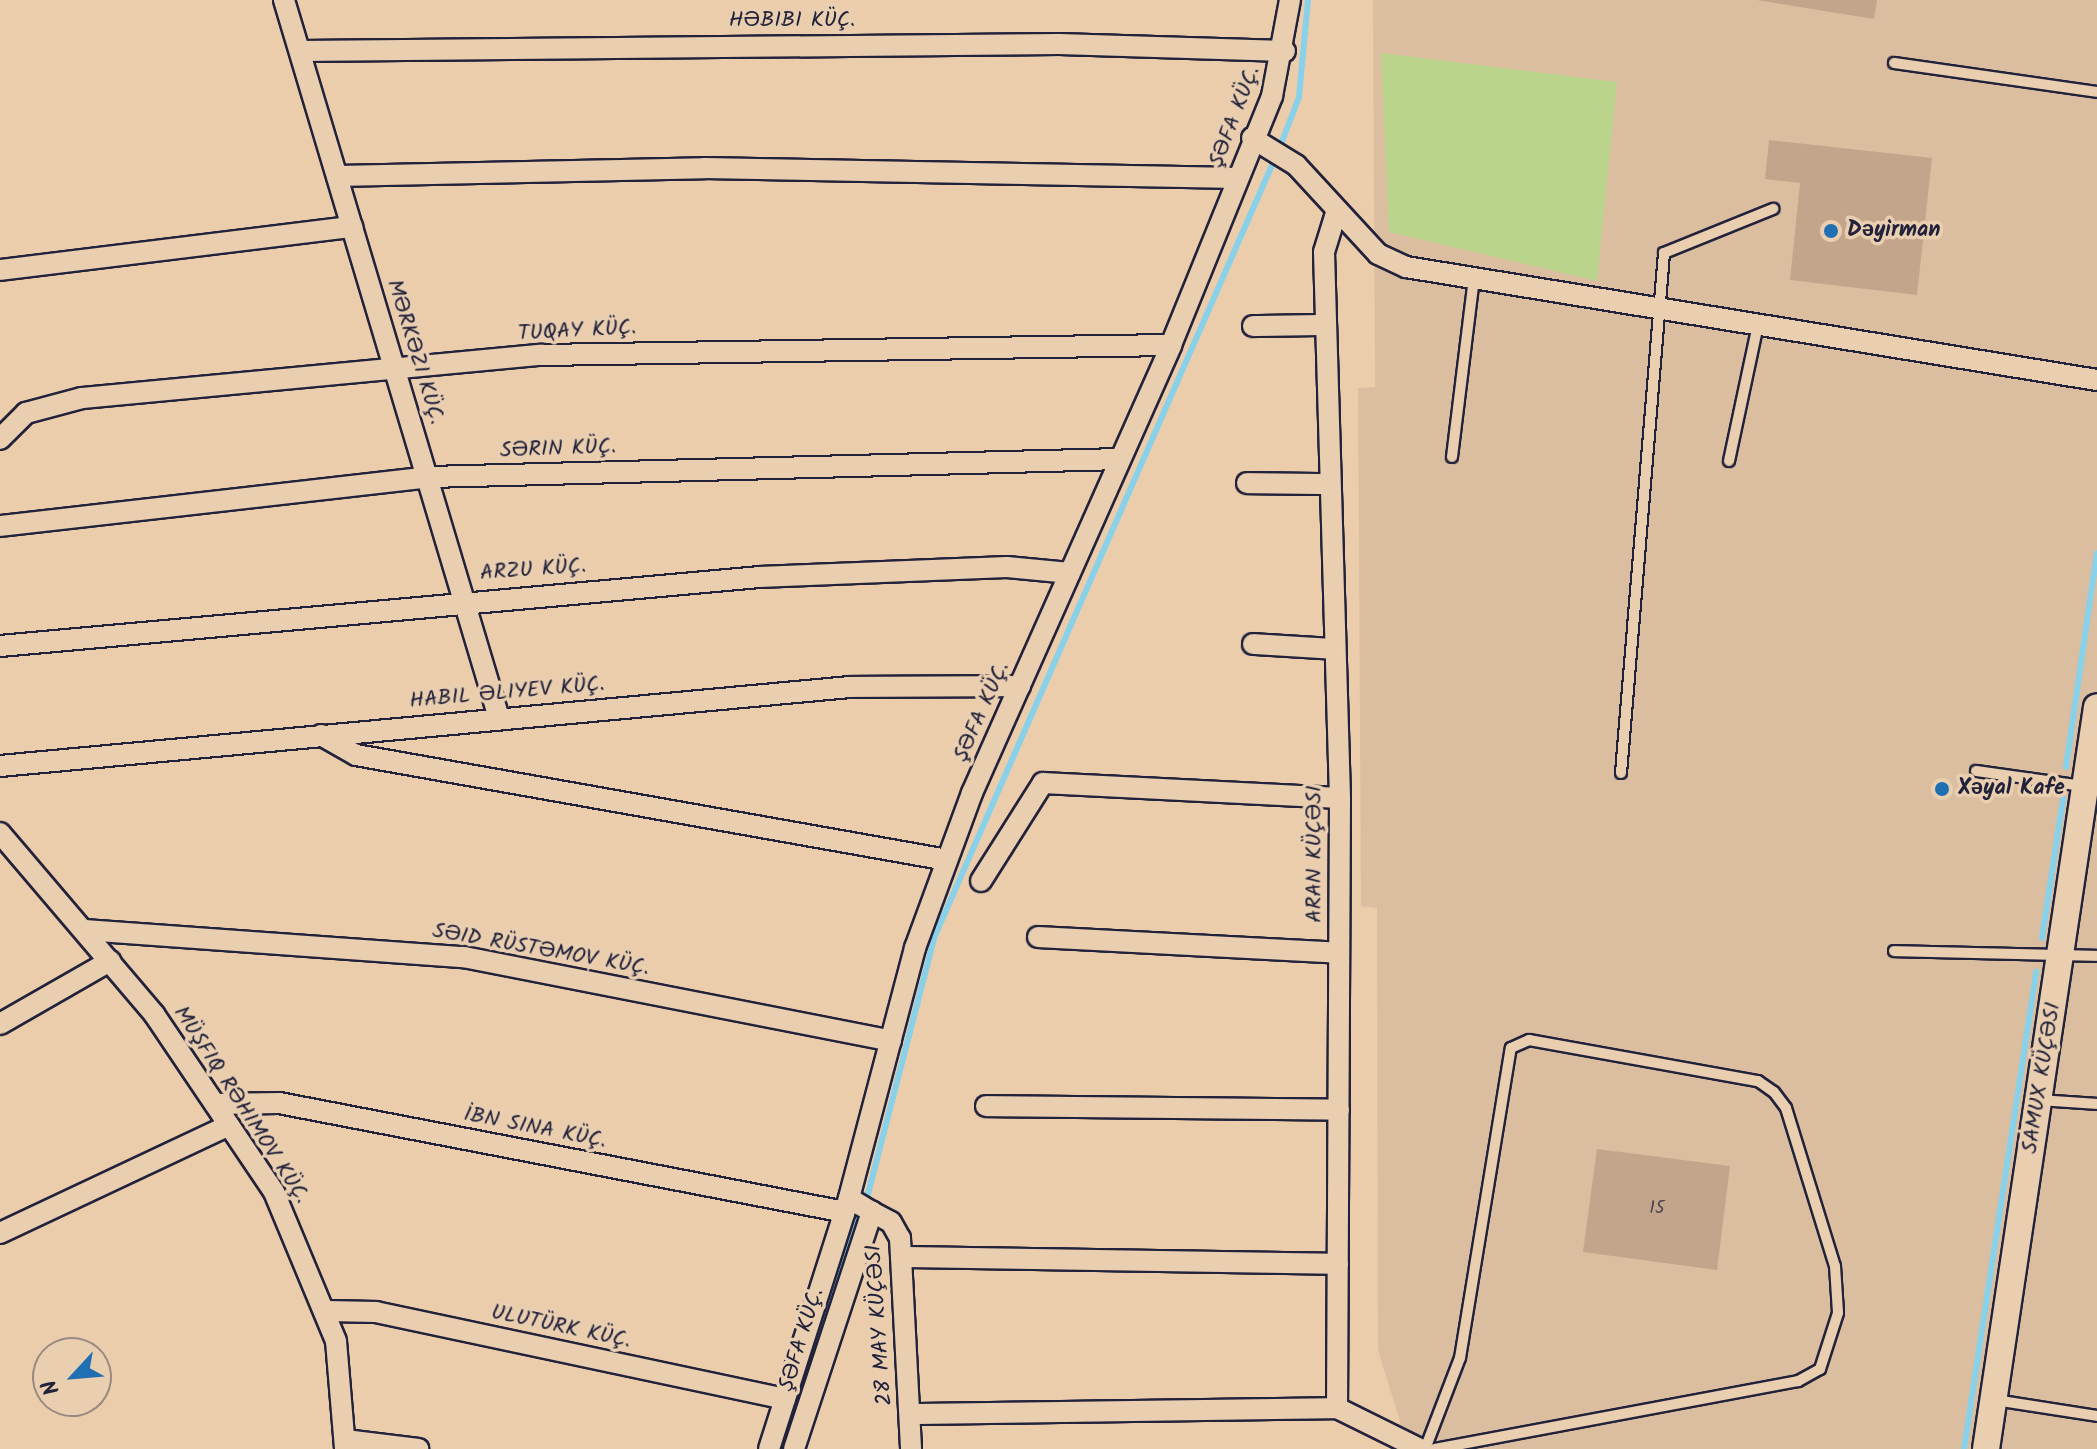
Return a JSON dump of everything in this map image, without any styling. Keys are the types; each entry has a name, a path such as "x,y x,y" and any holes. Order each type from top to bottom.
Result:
{"main road":[{"name":"SAMUX KÜÇƏSI","path":"1986,1449 2097,707"}],"street":[{"name":"MƏRKƏZI KÜÇ.","path":"284,0 499,718"},
{"name":"ŞƏFA KÜÇ.","path":"769,1449 847,1205 891,1041 947,860 1020,686 1171,345 1285,51 1290,0"},
{"name":"HƏBIBI KÜÇ.","path":"300,51 1059,44 1285,51"},
{"path":"1252,138 1296,165 1378,254 1474,278 2097,380"},
{"path":"337,176 704,168 1237,178"},
{"name":"ARAN KÜÇƏSI","path":"1337,210 1324,252 1340,798 1337,1408"},
{"path":"0,270 352,227"},
{"path":"1253,326 1326,325"},
{"name":"TUQAY KÜÇ.","path":"0,439 26,413 82,398 600,352 1171,345"},
{"name":"SƏRIN KÜÇ.","path":"0,526 429,477 1120,459"},
{"path":"1247,483 1330,484"},
{"name":"ARZU KÜÇ.","path":"0,646 466,600 759,577 1007,567 1070,573"},
{"path":"1253,644 1335,649"},
{"name":"HABIL ƏLIYEV KÜÇ.","path":"0,766 850,687 1020,686"},
{"path":"321,735 356,755 947,860"},
{"path":"981,881 1043,783 1340,798"},
{"name":"MÜŞFIQ RƏHIMOV KÜÇ.","path":"0,833 110,961 215,1104 274,1192 327,1311 345,1444"},
{"name":"SƏID RÜSTƏMOV KÜÇ.","path":"84,930 464,957 891,1041"},
{"path":"1038,937 1339,953"},
{"path":"0,1024 110,961"},
{"name":"İBN SINA KÜÇ.","path":"215,1104 279,1103 847,1205"},
{"path":"986,1106 1339,1110"},
{"path":"0,1233 229,1125"},
{"path":"847,1205 872,1212"},
{"name":"ŞƏFA KÜÇ.","path":"794,1449 872,1212"},
{"name":"28 MAY KÜÇƏSI","path":"872,1212 897,1229 911,1449"},
{"path":"901,1257 1338,1264"},
{"name":"ULUTÜRK KÜÇ.","path":"327,1311 376,1312 785,1399"},
{"path":"910,1414 1337,1408 1423,1449"},
{"path":"345,1444 418,1449"}],"lane":[{"path":"1894,63 2097,92"},
{"path":"1621,773 1654,309 1664,253 1673,245 1773,209"},
{"path":"1452,457 1474,278"},
{"path":"1729,461 1758,325"},
{"path":"1976,771 2085,787"},
{"path":"1894,951 2097,956"},
{"path":"1423,1449 1460,1358 1511,1048 1529,1040 1758,1081 1774,1092 1786,1108 1835,1266 1838,1313 1820,1369 1798,1381 1434,1449"},
{"path":"2038,1100 2097,1104"},
{"path":"1993,1400 2097,1416"}],"shaded area":[{"path":"1373,0 2097,0 2097,1449 1410,1449 1406,1441 1378,1350 1377,908 1361,906 1358,388 1375,387"}],"green space":[{"path":"1381,53 1617,82 1597,281 1389,232"}],"building":[{"path":"1757,0 1877,0 1874,19"},
{"path":"1769,140 1932,158 1917,295 1790,280 1800,183 1765,179"},
{"path":"1597,1149 1730,1166 1717,1270 1583,1252"}],"waterway":[{"path":"1281,144 1299,97 1308,0"},
{"path":"868,1194 934,938 1272,165"},
{"path":"2066,767 2097,553"},
{"path":"2042,938 2063,799"},
{"path":"1964,1449 2036,971"},
{"path":"783,1449 856,1216"}],"place":[{"name":"Dəyirman","path":"1831,231"},
{"name":"Xəyal Kafe","path":"1942,789"}]}
